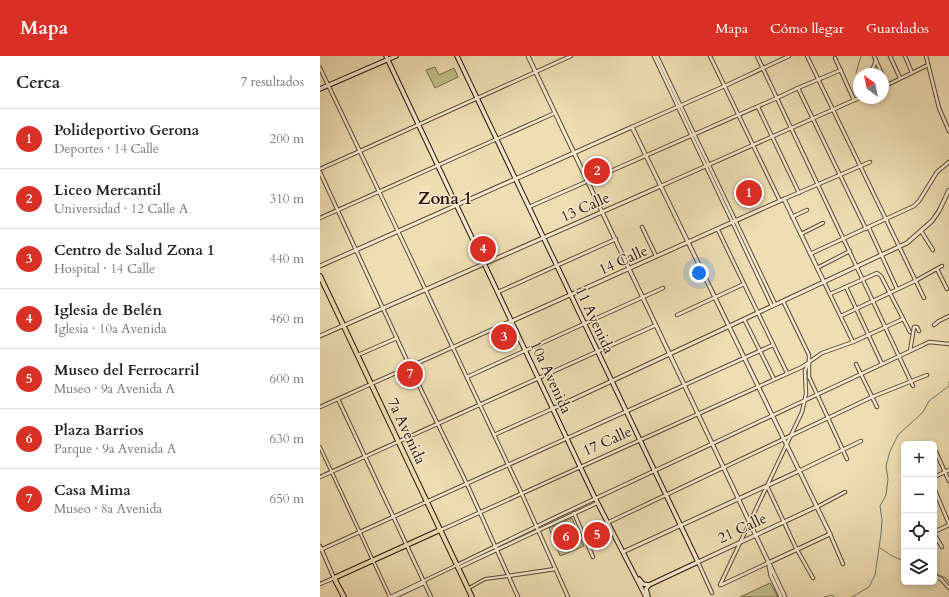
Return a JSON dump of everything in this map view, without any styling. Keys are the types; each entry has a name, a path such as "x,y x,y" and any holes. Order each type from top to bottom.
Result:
{"main road":[{"path":"320,89 387,58 396,56"},
{"name":"11 Avenida","path":"456,56 653,471 698,562"},
{"name":"10a Avenida","path":"387,58 512,320 566,439 596,501 647,597"},
{"name":"7a Avenida","path":"320,276 472,597"},
{"name":"17 Calle","path":"334,578 440,530"},
{"name":"21 Calle","path":"649,585 698,562"},
{"path":"636,576 643,584 649,585"},
{"path":"334,578 344,597"},
{"name":"10a Avenida","path":"647,597 646,589 649,585"}],"street":[{"path":"528,56 785,597"},
{"path":"518,597 467,484 410,367 320,171 359,151 572,56"},
{"path":"654,56 680,107"},
{"path":"657,56 773,305"},
{"path":"710,56 752,146 780,201"},
{"path":"757,56 913,386"},
{"path":"320,266 680,107 789,56"},
{"path":"807,56 924,298"},
{"path":"874,56 880,68"},
{"path":"890,56 900,78"},
{"path":"905,56 912,73"},
{"path":"926,56 939,108 949,131"},
{"path":"835,58 853,98"},
{"path":"873,68 876,60"},
{"path":"889,84 928,65"},
{"path":"320,68 397,232 454,347 522,493 568,597"},
{"path":"528,208 840,70"},
{"path":"798,88 897,289"},
{"name":"13 Calle","path":"320,336 853,100"},
{"path":"758,107 799,193"},
{"path":"320,218 555,113"},
{"path":"632,127 830,534 843,564"},
{"name":"14 Calle","path":"320,407 512,320 570,296 860,165 870,162"},
{"path":"810,254 917,204 937,172 949,162"},
{"path":"494,435 900,247 921,232 935,217 949,190"},
{"path":"784,200 853,342"},
{"path":"792,217 807,210"},
{"path":"800,234 823,223"},
{"path":"642,227 656,257"},
{"path":"718,230 787,373"},
{"path":"921,232 934,250"},
{"path":"498,292 616,240"},
{"path":"817,268 850,251"},
{"path":"841,316 916,281 942,266"},
{"path":"937,269 947,289"},
{"path":"830,294 875,273 881,276 910,332"},
{"path":"677,315 744,284"},
{"path":"846,287 882,364"},
{"path":"467,377 663,288"},
{"path":"783,300 809,355 805,371 805,400 802,412 791,436 720,585 830,534"},
{"path":"934,326 939,321 949,316"},
{"path":"744,318 774,379"},
{"name":"17 Calle","path":"440,530 802,367 822,353 853,342 903,320"},
{"path":"320,477 656,325"},
{"path":"910,352 914,327 917,327 919,331"},
{"path":"358,355 397,338"},
{"path":"537,528 574,513 653,471 930,342 949,344"},
{"path":"334,578 320,549 773,345"},
{"path":"808,362 809,377 847,459"},
{"path":"856,364 877,407"},
{"path":"608,522 828,418 927,374"},
{"path":"338,399 431,597"},
{"path":"623,552 861,441"},
{"path":"320,447 390,597 596,501"},
{"path":"937,454 949,481"},
{"path":"937,476 949,470"},
{"path":"767,485 797,550 813,578"},
{"name":"21 Calle","path":"698,562 845,492"},
{"path":"937,495 949,524 937,531"},
{"path":"574,513 593,557"},
{"path":"937,538 942,547"},
{"name":"11 Avenida","path":"698,562 712,593"},
{"path":"768,563 771,576 781,597"},
{"path":"468,588 486,579 555,569"},
{"path":"937,577 941,579 949,588"},
{"name":"17 Calle","path":"320,584 334,578"},
{"path":"394,597 424,582"}],"shaded area":[{"path":"435,67 439,75 454,68 458,77 435,88 426,70"},
{"path":"572,518 584,546 560,556 549,528"},
{"path":"770,583 778,597 740,597"}],"waterway":[{"path":"857,68 861,56"},
{"path":"852,597 869,587 875,575 881,534 882,520 880,506 886,495 888,479 886,466 890,451 898,435 923,412 929,401 949,386 949,382"},
{"path":"880,548 901,560"},
{"path":"937,574 946,578 949,582"},
{"path":"824,597 832,595 835,597"}],"place":[{"name":"Liceo Mercantil","path":"597,171"},
{"name":"Polideportivo Gerona","path":"749,193"},
{"name":"Iglesia de Belén","path":"483,249"},
{"name":"Centro de Salud Zona 1","path":"504,337"},
{"name":"Casa Mima","path":"410,374"},
{"name":"Museo del Ferrocarril","path":"597,535"},
{"name":"Plaza Barrios","path":"566,537"}],"district":[{"name":"Zona 1","path":"445,198"}]}
